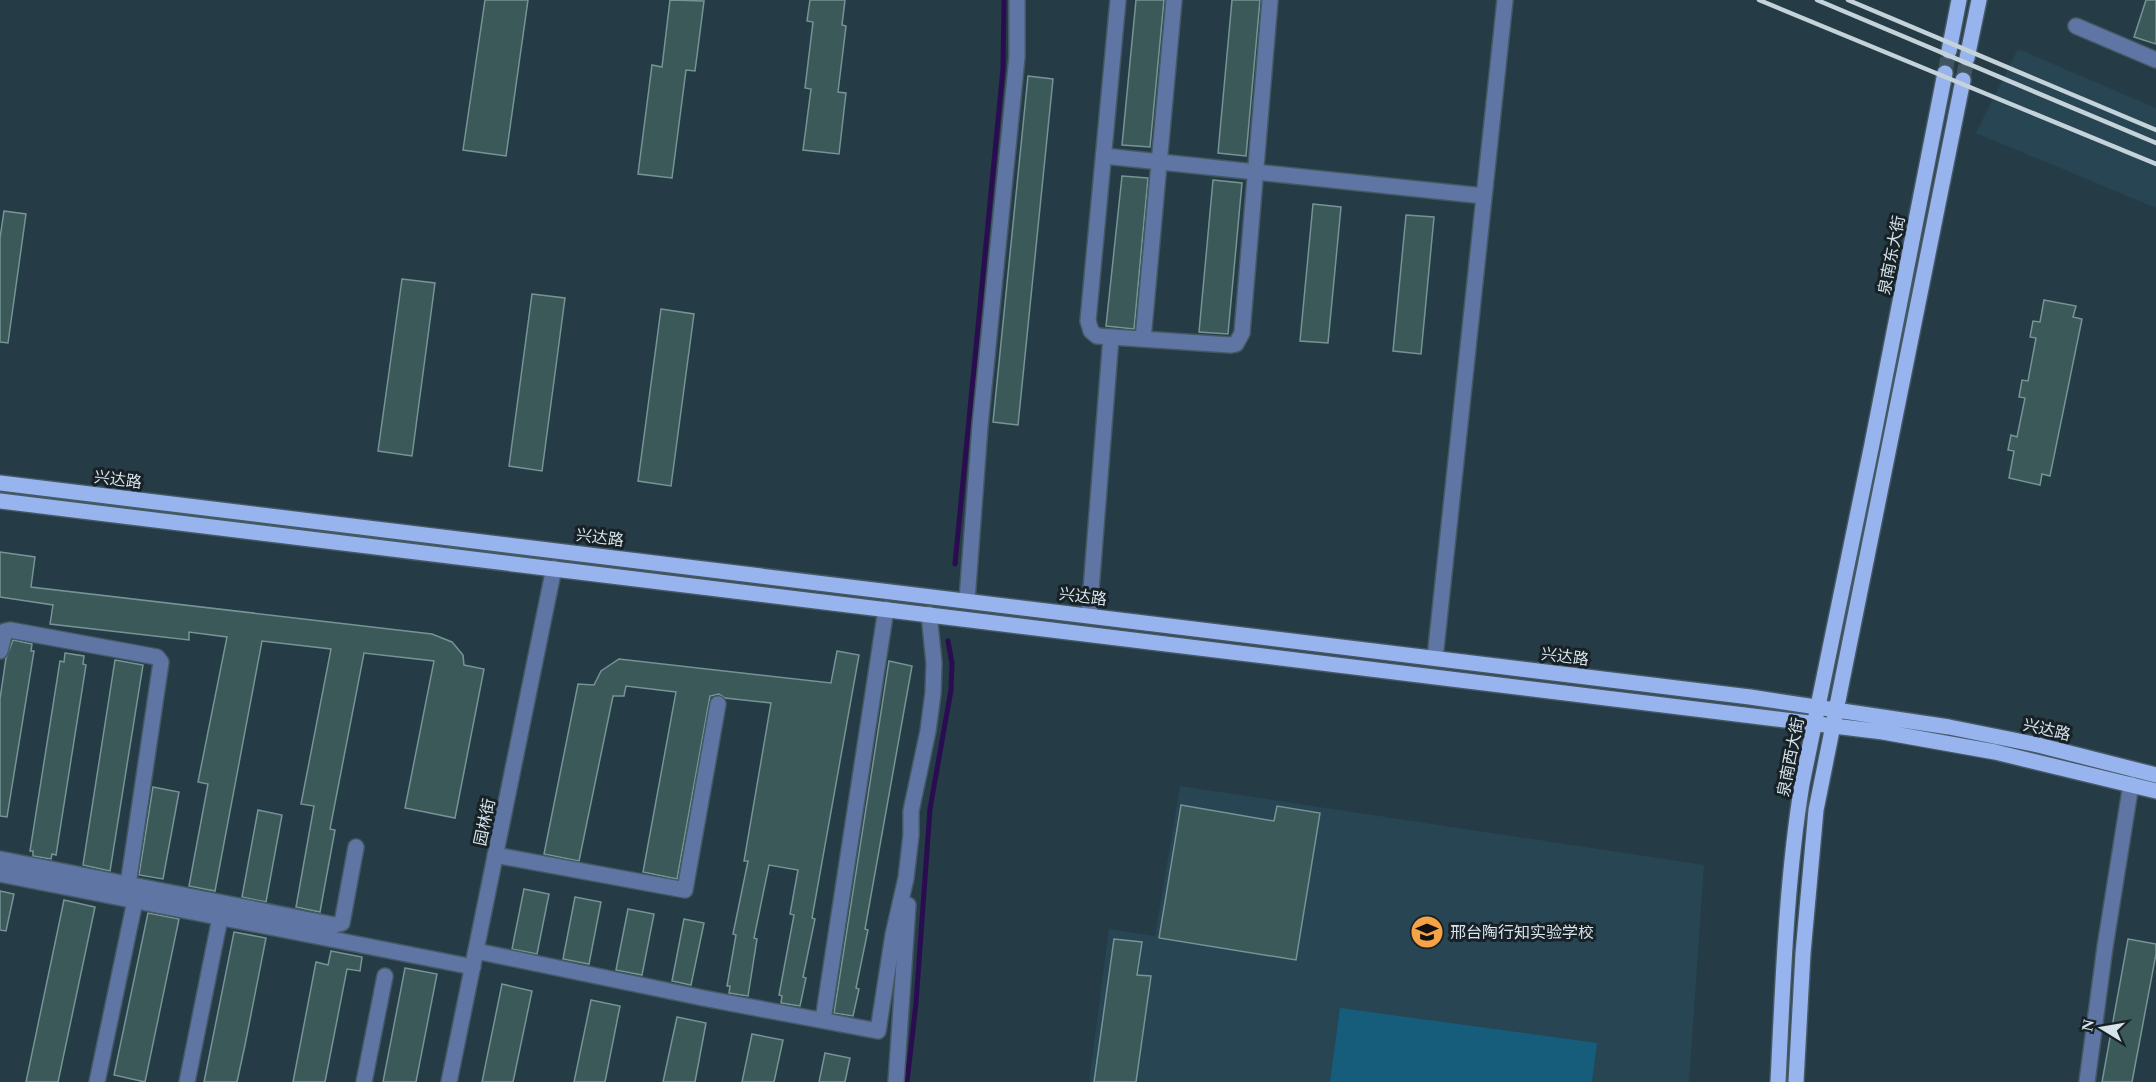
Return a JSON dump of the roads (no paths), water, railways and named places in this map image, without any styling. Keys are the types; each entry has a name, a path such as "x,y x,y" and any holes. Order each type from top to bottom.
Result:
{"main road":[{"path":"1949,51 1959,0"},
{"path":"1967,58 1979,0"},
{"name":"泉南东大街","path":"1872,444 1945,73"},
{"path":"1796,1082 1809,871 1816,810 1963,80"},
{"name":"泉南西大街","path":"1778,1082 1791,869 1802,784 1872,444"},
{"name":"兴达路","path":"0,483 1818,706 1998,736 2156,775"},
{"name":"兴达路","path":"0,501 1833,725 1995,752 2156,791"}],"street":[{"path":"967,600 980,426 1017,57 1017,0"},
{"path":"1118,0 1088,321 1091,331 1097,336 1230,345 1240,340 1270,0"},
{"path":"1143,339 1174,0"},
{"path":"1435,658 1505,0"},
{"path":"2076,26 2156,60"},
{"path":"1104,156 1484,196"},
{"path":"1089,615 1111,337"},
{"name":"园林街","path":"449,1082 554,568"},
{"path":"823,1020 886,609"},
{"path":"476,951 703,998 879,1031 893,935 908,870 912,835 911,811 928,731 933,693 934,663 929,614"},
{"path":"0,651 2,635 5,631 10,630 157,657 161,662 128,885"},
{"path":"495,855 685,890 718,704"},
{"path":"2087,1082 2105,947 2131,784"},
{"path":"0,859 334,925 342,923 356,847"},
{"path":"896,1082 908,915 908,870"},
{"path":"0,874 472,967"},
{"path":"97,1082 135,901"},
{"path":"187,1082 220,918"},
{"path":"364,1082 385,975"}],"waterway":[{"path":"955,564 1003,69 1004,0"},
{"path":"907,1082 916,1003 930,809 951,690 952,663 948,641"}],"tunnel":[{"path":"1945,73 1949,51"},
{"path":"1963,80 1967,58"}],"railway":[{"path":"1759,0 2156,164"},
{"path":"1817,0 2156,143"},
{"path":"1848,0 2156,130"}],"place":[{"name":"邢台陶行知实验学校","path":"1427,932"}]}
